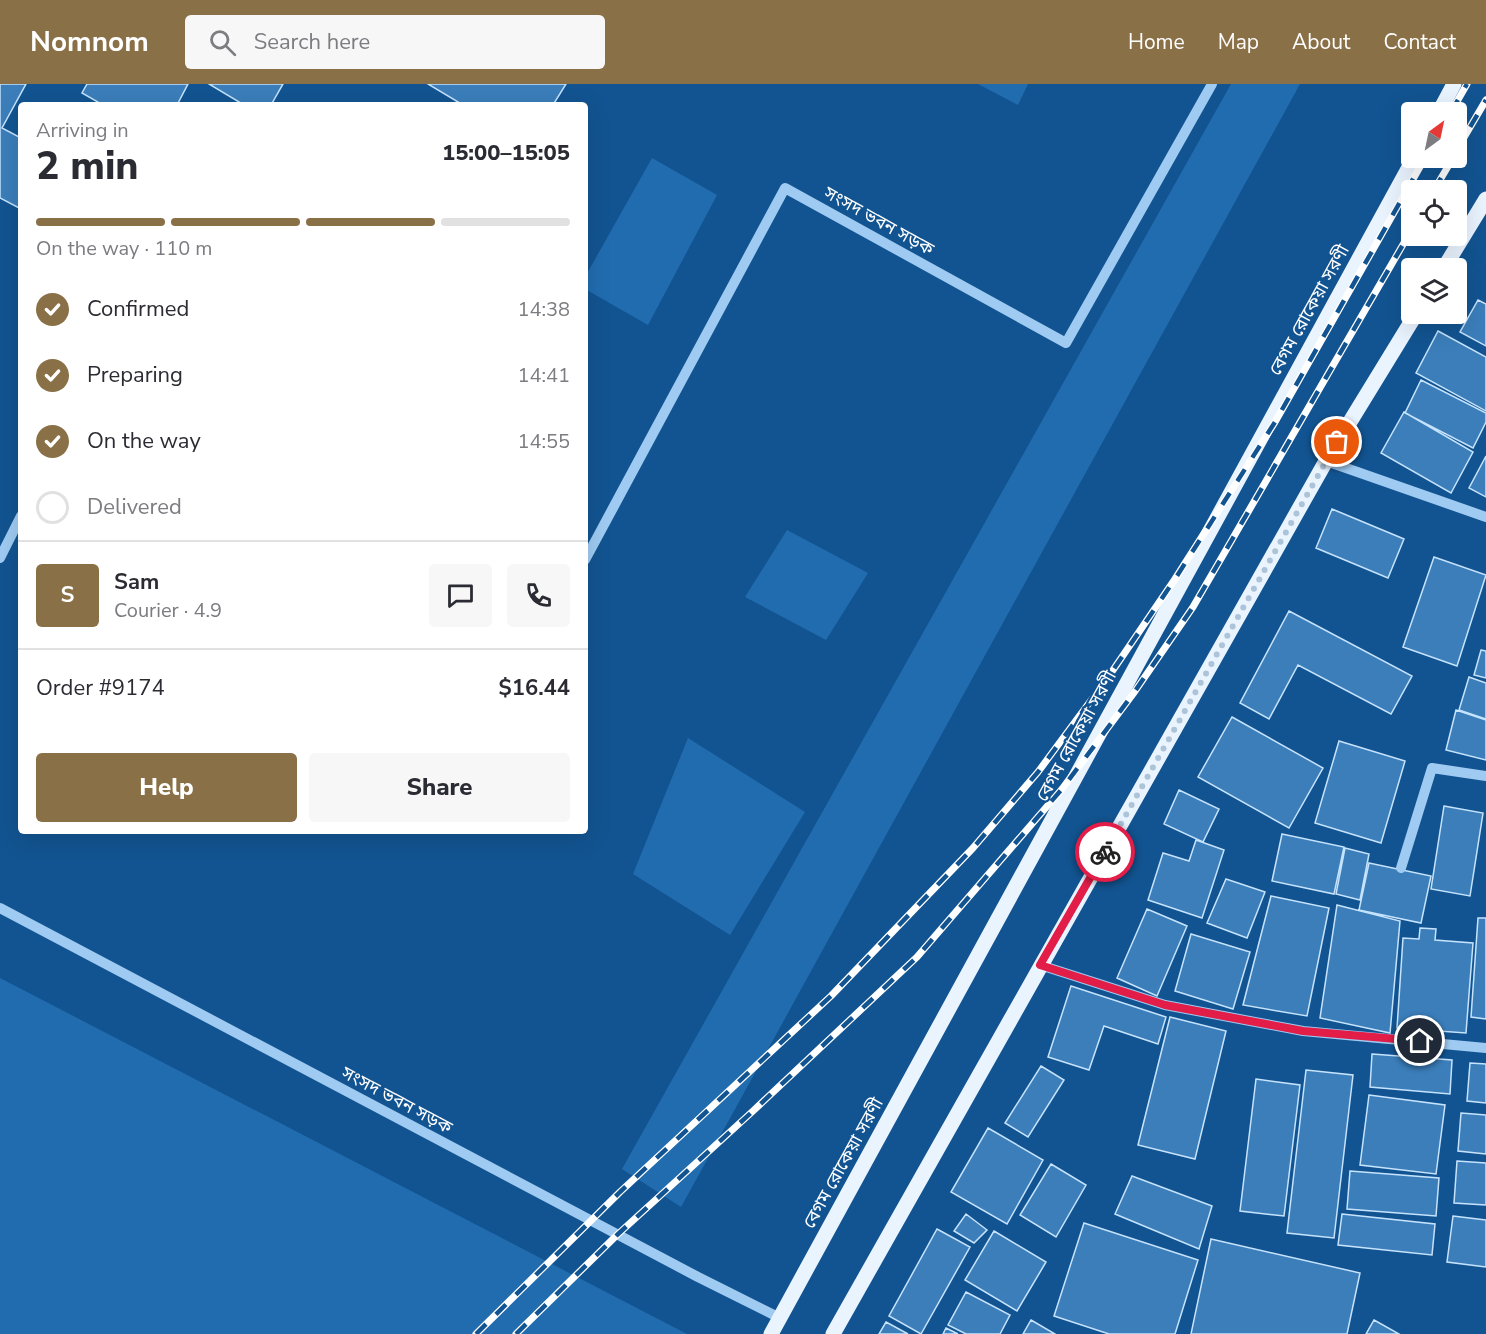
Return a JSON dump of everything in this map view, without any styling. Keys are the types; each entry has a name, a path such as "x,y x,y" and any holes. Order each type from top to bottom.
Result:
{"main road":[{"path":"1444,102 1454,84"},
{"name":"বেগম রোকেয়া সরণী","path":"771,1334 1409,168"},
{"path":"1450,258 1486,199"},
{"path":"833,1334 1326,461 1410,324"}],"street":[{"name":"সংসদ ভবন সড়ক","path":"588,554 785,188 1066,343 1212,84"},
{"path":"1326,461 1486,517"},
{"path":"0,558 18,522"},
{"path":"1401,868 1432,768 1486,776"},
{"name":"সংসদ ভবন সড়ক","path":"0,908 698,1277 780,1318"},
{"path":"1040,965 1165,1005 1303,1031 1486,1048"}],"shaded area":[{"path":"978,84 1028,84 1018,105"},
{"path":"1231,84 1300,84 681,1207 622,1169"},
{"path":"652,158 717,195 648,325 588,291 588,272"},
{"path":"787,530 868,573 826,640 745,597"},
{"path":"688,738 805,812 730,935 633,874"},
{"path":"0,978 687,1334 0,1334"}],"building":[{"path":"0,84 26,84 2,128 18,136 18,207 0,198"},
{"path":"87,84 188,84 179,102 98,102 82,93"},
{"path":"209,84 283,84 273,102 239,102"},
{"path":"428,84 566,84 555,102 458,102"},
{"path":"1478,300 1486,304 1486,346 1460,332 1464,324 1467,324 1467,320"},
{"path":"1438,331 1486,357 1486,411 1416,373"},
{"path":"1421,380 1486,413 1486,422 1473,448 1405,413"},
{"path":"1404,412 1473,452 1451,493 1381,453"},
{"path":"1486,456 1486,497 1469,488"},
{"path":"1332,509 1404,539 1388,578 1316,548"},
{"path":"1434,557 1486,575 1457,666 1403,647"},
{"path":"1289,611 1412,676 1391,714 1298,665 1269,719 1240,703"},
{"path":"1481,650 1486,651 1486,678 1474,675"},
{"path":"1469,677 1486,683 1486,719 1459,710"},
{"path":"1456,710 1486,720 1486,760 1446,750"},
{"path":"1232,717 1323,768 1289,828 1198,777"},
{"path":"1339,741 1405,761 1381,843 1315,823"},
{"path":"1179,790 1219,809 1203,842 1164,824"},
{"path":"1444,806 1483,813 1470,896 1431,889"},
{"path":"1282,834 1344,847 1334,894 1272,881"},
{"path":"1196,840 1224,850 1202,918 1148,900 1163,853 1189,861"},
{"path":"1345,848 1369,854 1360,900 1336,894"},
{"path":"1369,863 1431,876 1421,923 1359,910"},
{"path":"1226,879 1265,892 1247,938 1207,923"},
{"path":"1271,896 1329,908 1307,1016 1243,1005"},
{"path":"1337,905 1400,921 1390,1033 1320,1018"},
{"path":"1147,909 1187,926 1157,996 1117,978"},
{"path":"1478,918 1486,918 1486,1019 1471,1017"},
{"path":"1420,928 1436,929 1435,940 1473,943 1466,1033 1397,1028 1403,938 1419,939"},
{"path":"1191,934 1250,952 1233,1009 1175,991"},
{"path":"1071,986 1166,1017 1158,1044 1104,1026 1089,1070 1048,1057"},
{"path":"1170,1017 1226,1031 1195,1159 1138,1145"},
{"path":"1372,1054 1452,1060 1450,1094 1370,1087"},
{"path":"1470,1063 1486,1064 1486,1103 1467,1101"},
{"path":"1041,1066 1064,1080 1028,1137 1005,1123"},
{"path":"1306,1070 1353,1075 1334,1238 1287,1233"},
{"path":"1256,1079 1300,1085 1284,1216 1240,1211"},
{"path":"1369,1095 1445,1105 1436,1174 1360,1165"},
{"path":"1461,1113 1486,1115 1486,1154 1458,1151"},
{"path":"988,1128 1043,1160 1007,1224 951,1192"},
{"path":"1457,1161 1486,1163 1486,1205 1454,1203"},
{"path":"1051,1164 1086,1185 1056,1237 1020,1215"},
{"path":"1350,1171 1439,1178 1436,1216 1347,1209"},
{"path":"1132,1176 1212,1206 1199,1249 1115,1214"},
{"path":"966,1214 987,1230 974,1243 954,1231"},
{"path":"1342,1214 1435,1224 1432,1255 1338,1245"},
{"path":"1453,1216 1486,1220 1486,1267 1447,1262"},
{"path":"1084,1223 1198,1260 1175,1334 1109,1334 1054,1316"},
{"path":"937,1229 970,1247 921,1334 889,1316"},
{"path":"994,1231 1046,1262 1017,1311 965,1280"},
{"path":"1211,1239 1360,1273 1347,1334 1191,1334"},
{"path":"966,1292 1010,1315 1000,1334 966,1334 948,1325"},
{"path":"1031,1320 1055,1334 1023,1334"},
{"path":"1374,1320 1399,1334 1366,1334"},
{"path":"886,1322 908,1334 879,1334"},
{"path":"946,1328 958,1334 943,1334"}],"railway":[{"path":"1457,102 1467,84"},
{"path":"1467,132 1486,100"},
{"path":"476,1334 620,1192 831,996 973,848 1038,772 1109,676 1175,579 1275,422 1419,168"},
{"path":"1440,180 1447,168"},
{"path":"516,1334 617,1235 917,957 1062,789 1133,694 1193,607 1402,246"}],"way so far":[{"path":"1105,852 1337,442"}],"route":[{"path":"1105,852 1040,965 1165,1005 1303,1031 1420,1041"}]}
